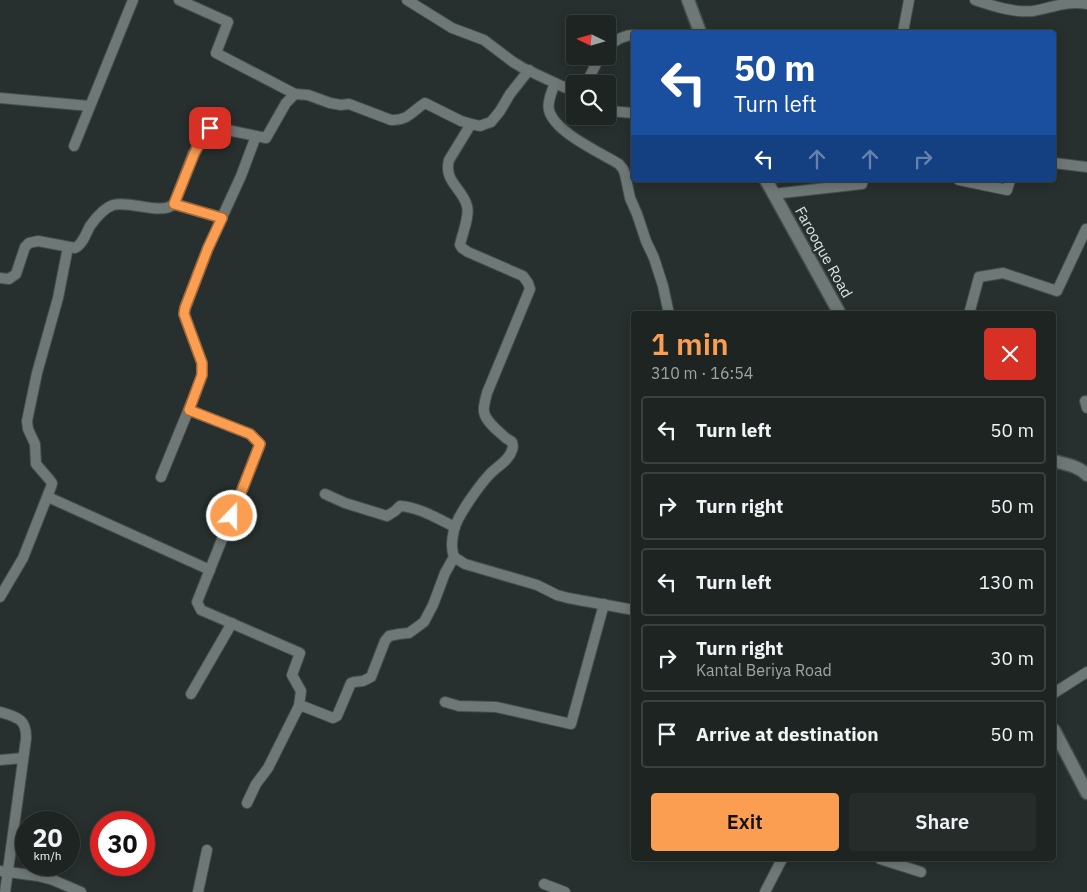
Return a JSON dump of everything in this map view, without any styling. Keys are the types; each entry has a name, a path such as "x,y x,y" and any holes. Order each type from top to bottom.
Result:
{"main road":[{"path":"688,0 699,30"},
{"name":"Farooque Road","path":"767,182 838,311"},
{"path":"1056,462 1083,470 1087,475"},
{"path":"1056,734 1087,793"}],"street":[{"path":"74,146 133,0"},
{"path":"180,0 228,22 216,53 295,94 308,95 330,103 349,104 391,120 404,119 425,103 471,124 480,126 491,122 529,70"},
{"path":"406,0 452,28 484,40 513,62 566,88"},
{"path":"903,30 909,0"},
{"path":"975,0 1017,11 1032,11 1068,1 1087,4"},
{"path":"616,40 631,35"},
{"path":"555,84 548,108 555,122 585,145 619,164 623,169 630,198 654,258 668,311"},
{"path":"0,278 9,279 16,274 25,247 29,243 38,241 75,248 79,246 91,225 102,212 111,206 121,204 161,208 170,207 174,204 194,154 206,131 210,128 266,138 286,103 295,94"},
{"path":"0,98 90,106"},
{"path":"616,112 631,113"},
{"path":"471,124 448,160 447,166 450,178 468,207 460,245 468,252 522,276 530,289 487,393 483,410 492,426 512,442 513,447 509,456 489,475 474,494 455,526 452,552 454,557 465,564 537,585 557,595 631,609"},
{"path":"161,478 202,375 202,363 184,314 185,308 208,248 241,176 256,136"},
{"path":"1056,163 1087,166"},
{"path":"773,194 862,184 862,182"},
{"path":"969,182 1007,190 1009,182"},
{"path":"174,204 222,218"},
{"path":"970,311 979,278 1003,273 1058,291 1087,230"},
{"path":"0,596 23,558 52,483 50,478 36,464 34,444 28,429 27,420 36,373 58,298 68,247"},
{"path":"189,410 250,434 260,444 197,602 201,610 300,653 292,676 301,691 299,706 268,768 256,784 247,803"},
{"path":"325,494 387,516 400,506 407,506 455,526"},
{"path":"48,497 210,570"},
{"path":"299,706 333,718 336,716 351,684 371,677 385,641 390,636 408,633 424,622 454,557"},
{"path":"445,702 459,706 496,707 572,724 604,604"},
{"path":"191,694 232,623"},
{"path":"1056,692 1087,672"},
{"path":"0,712 16,717 26,729 24,758 4,872 5,892"},
{"path":"0,760 24,758"},
{"path":"198,892 207,850"},
{"path":"765,892 781,861"},
{"path":"886,861 921,872"},
{"path":"4,872 38,876 81,892"},
{"path":"544,884 565,892"}],"route":[{"path":"210,128 206,131 194,154 174,204 222,218 208,248 184,314 202,363 202,375 189,410 250,434 260,444 232,516"}]}
